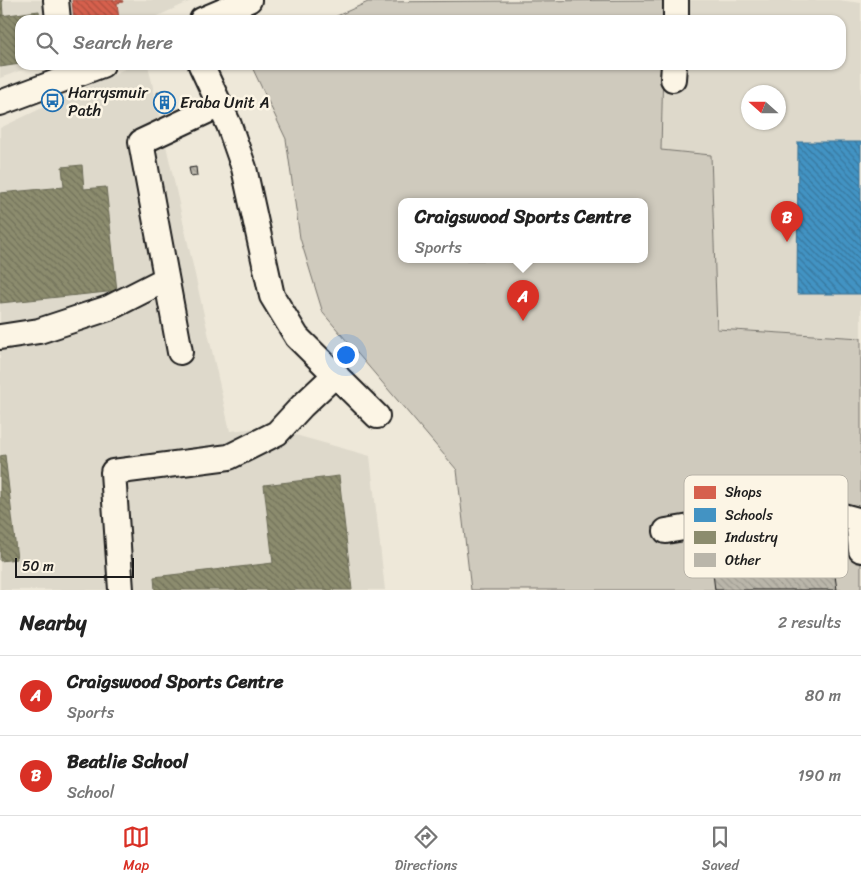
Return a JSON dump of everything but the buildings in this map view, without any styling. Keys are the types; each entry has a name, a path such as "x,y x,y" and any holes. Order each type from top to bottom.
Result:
{"street":[{"path":"56,0 58,15"},
{"path":"213,15 246,0"},
{"path":"676,0 676,15"},
{"path":"203,70 220,105 244,168 272,296 297,337 377,416"},
{"path":"0,103 63,72"},
{"path":"180,352 141,142 220,105"},
{"path":"0,337 39,331 109,308 166,279"},
{"path":"121,590 113,472 229,456 277,433 336,374"},
{"path":"848,517 858,520 861,550"},
{"path":"666,531 684,528"}],"shaded area":[{"path":"0,0 193,0 160,15 15,15 15,70 22,70 0,78"},
{"path":"665,0 838,0 861,3 861,338 717,329 711,156 661,151 663,70 846,70 846,15 664,15"},
{"path":"665,0 664,15 339,15 368,2"},
{"path":"122,70 149,70 230,431 267,427 370,456 385,590 0,590 0,128"},
{"path":"253,70 663,70 661,150 711,155 717,329 861,338 861,590 471,590 457,470 323,313 300,238 286,139"}],"place":[{"name":"Harrysmuir Path","path":"52,101"},
{"name":"Eraba Unit A","path":"164,102"},
{"name":"Beatlie School","path":"787,242"},
{"name":"Craigswood Sports Centre","path":"523,321"}]}
